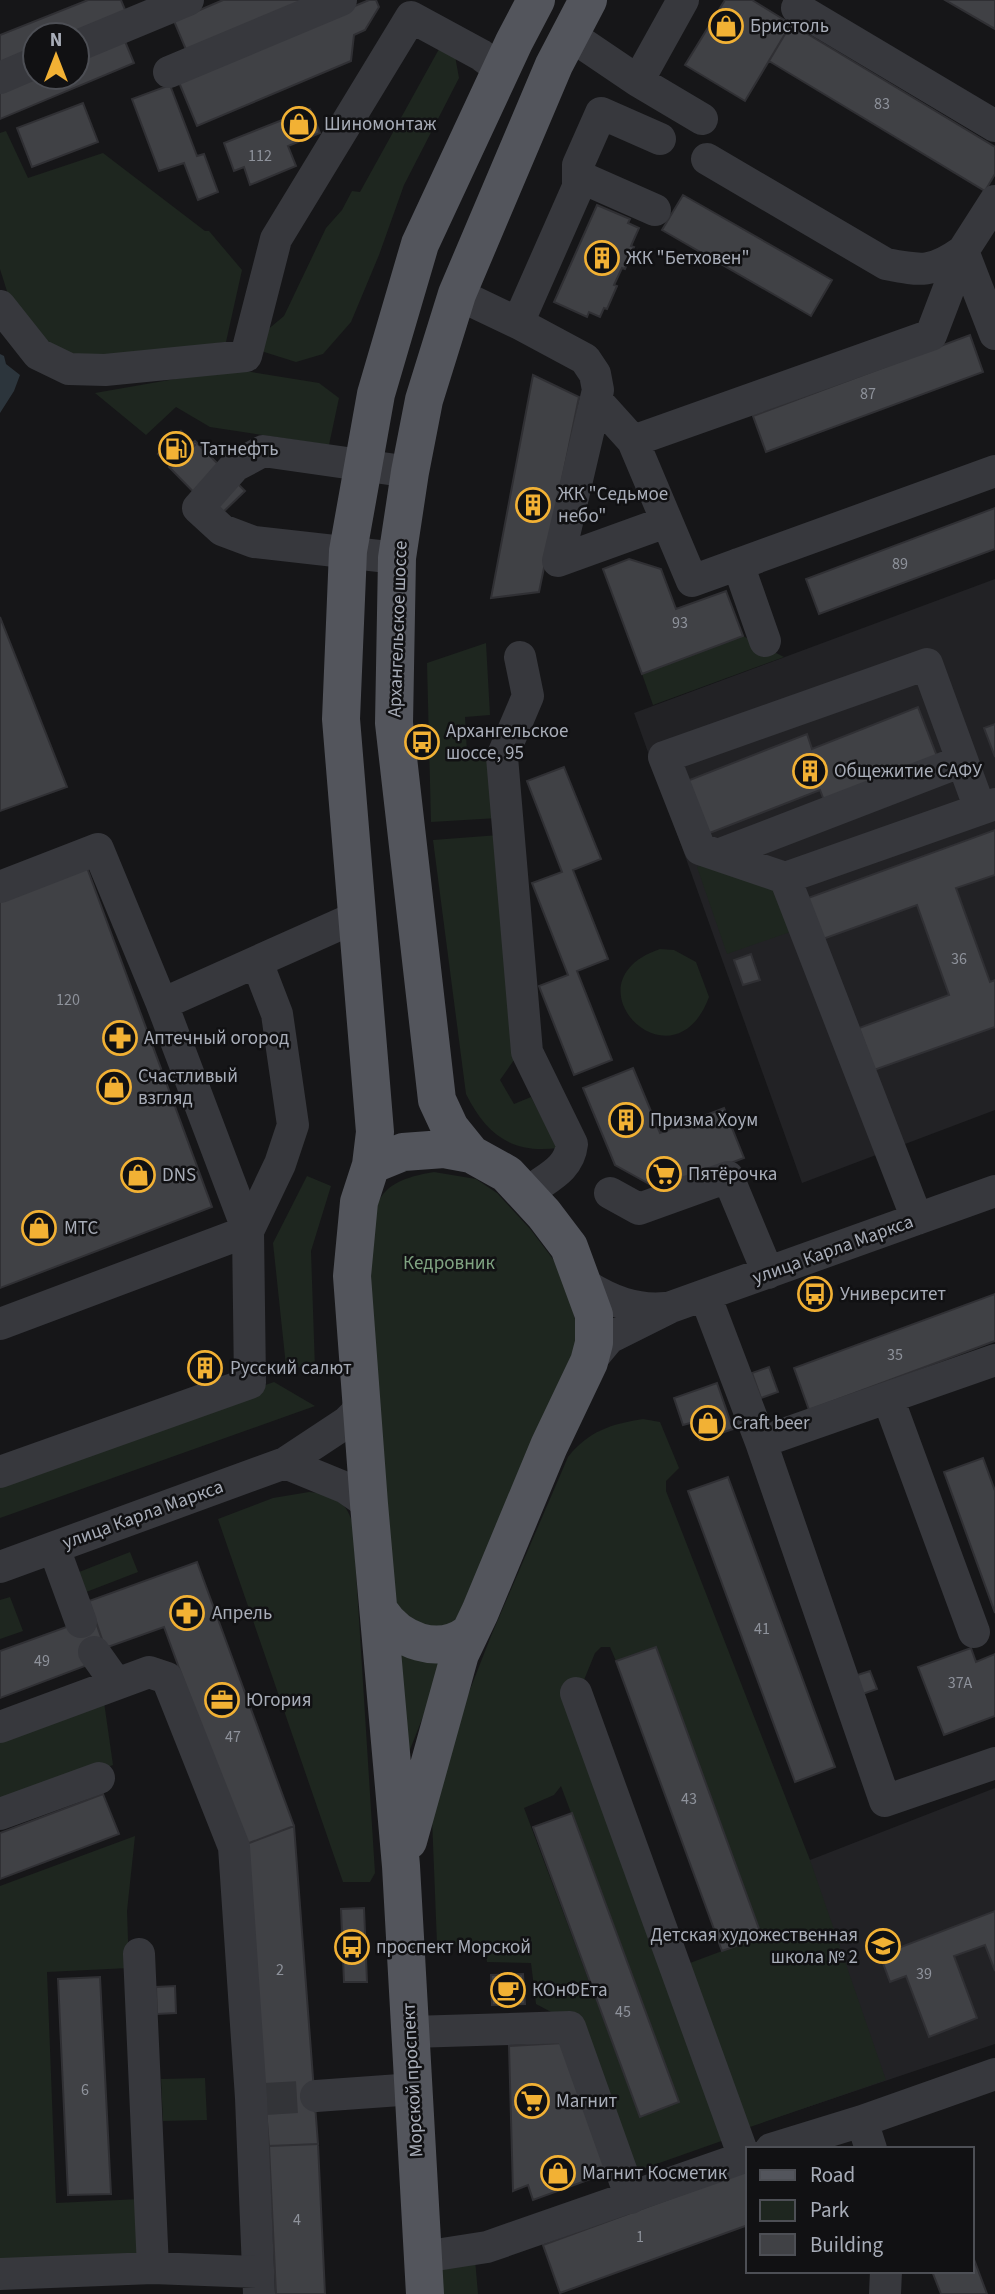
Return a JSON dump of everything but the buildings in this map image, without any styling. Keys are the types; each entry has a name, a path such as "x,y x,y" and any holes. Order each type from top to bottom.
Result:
{"main road":[{"path":"401,1866 460,1654 549,1446 589,1362 594,1343 594,1315 569,1247 544,1213 507,1174 471,1154 444,1149 403,1152 371,1165 375,1132 341,719 348,551 376,394 420,244 536,0"},
{"name":"Архангельское шоссе","path":"471,1154 450,1128 437,1100 394,723 397,558 424,400 457,294 554,65 588,0"},
{"name":"Морской проспект","path":"371,1165 359,1202 352,1276 401,1866 424,2276"},
{"path":"380,1612 396,1632 422,1642 449,1644 468,1634"}],"street":[{"path":"91,40 188,0"},
{"path":"169,72 341,0"},
{"path":"638,81 683,0"},
{"path":"0,306 37,354 69,369 105,370 246,356 276,239 412,8 501,70"},
{"path":"797,8 995,126"},
{"path":"570,35 638,81 702,119"},
{"path":"0,78 21,69"},
{"path":"518,323 578,187 578,165 601,113 660,139"},
{"path":"706,159 886,264 915,270 943,265 963,251"},
{"path":"578,176 655,210"},
{"path":"633,441 931,335 963,251 995,201"},
{"path":"963,251 995,334"},
{"path":"457,294 585,359 595,374 598,390 558,561 666,522"},
{"path":"596,400 633,441 692,581 995,471"},
{"path":"397,558 254,542 222,530 198,508 235,466 264,451 410,472"},
{"path":"738,564 765,641"},
{"path":"520,657 528,696 502,757 527,1052 572,1144 570,1156 562,1168 526,1194"},
{"path":"927,664 962,761 987,807 785,878 700,849 663,757 927,664"},
{"path":"718,855 962,761"},
{"path":"0,887 98,849 162,1004 248,1231 250,1383 0,1472"},
{"path":"785,878 917,1219"},
{"path":"162,1004 343,923 358,920"},
{"path":"0,1324 248,1231 280,1164 293,1125 277,1014 257,962"},
{"path":"610,1193 639,1209 728,1177 768,1273"},
{"name":"улица Карла Маркса","path":"671,1307 995,1191"},
{"path":"585,1286 627,1306 653,1309 671,1307"},
{"path":"705,1295 761,1442 885,1801 995,1763"},
{"path":"589,1362 609,1338 671,1307"},
{"path":"761,1442 995,1360"},
{"path":"888,1398 974,1632"},
{"name":"улица Карла Маркса","path":"0,1567 285,1463 347,1422 363,1399"},
{"path":"285,1463 346,1489 369,1504"},
{"path":"54,1548 80,1622"},
{"path":"94,1652 116,1683"},
{"path":"0,1727 149,1672 167,1678 234,1847 258,2098 258,2283 153,2269 0,2274"},
{"path":"576,1693 751,2147"},
{"path":"0,1814 99,1778"},
{"path":"139,1954 153,2269"},
{"path":"411,2032 570,2027 631,2198"},
{"path":"795,2147 866,2135 995,2074"},
{"path":"316,2096 414,2089"},
{"path":"424,2276 487,2247 746,2157"},
{"path":"885,2294 886,2273"}],"shaded area":[{"path":"0,354 4,356 6,364 20,375 14,391 0,413"},
{"path":"995,579 995,1110 802,1183 634,713"},
{"name":"Детская художественная школа № 2","path":"995,1788 995,2044 763,2122 734,2032 810,1860"}],"green space":[{"path":"439,49 455,56 459,78 404,185 351,322 323,354 296,362 261,351 260,336 284,316 326,228 342,210 352,191 360,192"},
{"path":"6,131 28,178 103,153 205,231 209,231 242,270 226,342 109,357 65,353 33,331 11,304 0,269 0,133"},
{"path":"232,369 319,383 339,398 329,445 210,427 176,407 146,435 95,393"},
{"path":"743,636 784,657 653,705 642,674"},
{"path":"486,643 490,715 465,717 467,753 494,752 498,818 431,822 427,663"},
{"path":"499,835 514,1060 500,1080 514,1104 531,1097 558,1148 527,1148 502,1138 482,1120 466,1094 433,840"},
{"path":"717,861 776,882 793,931 727,954 697,867"},
{"path":"660,949 674,950 696,962 709,997 693,1024 672,1035 652,1033 634,1022 623,1004 621,984 632,965"},
{"name":"Кедровник","path":"434,1172 476,1179 497,1193 531,1230 562,1271 580,1337 471,1608 442,1634 393,1615 364,1257 371,1223 380,1198 399,1182"},
{"path":"307,1176 331,1186 311,1251 315,1369 286,1366 273,1243"},
{"path":"274,1382 315,1406 0,1518 0,1479"},
{"path":"643,1419 660,1422 679,1468 666,1481 666,1491 810,1860 886,2080 747,2128 690,1963 762,1936 655,1647 616,1661 610,1647 601,1647 595,1653 584,1680 730,2138 631,2173 574,2024 536,2004 531,1963 487,1962 485,1948 437,1944 432,1818 449,1743 491,1636 568,1457 584,1441 601,1430","holes":["561,1786 679,2102 640,2117 524,1808 554,1795"]},
{"path":"309,1492 337,1499 346,1509 353,1524 375,1873 370,1882 343,1882 218,1519 273,1498"},
{"path":"130,1552 138,1572 81,1594 74,1574"},
{"path":"10,1597 23,1631 0,1639 0,1600"},
{"path":"398,1648 447,1656 409,1752"},
{"path":"100,1674 113,1765 0,1806 0,1711"},
{"path":"135,1836 127,1911 129,1968 47,1972 56,2203 140,2199 144,2260 0,2265 0,1886"},
{"path":"205,2078 207,2120 163,2121 161,2079"},
{"path":"475,2259 478,2294 443,2294 442,2269"}],"tunnel":[{"path":"265,2099 316,2096"}],"place":[{"name":"Бристоль","path":"726,26"},
{"name":"Шиномонтаж","path":"299,124"},
{"name":"ЖК \"Бетховен\"","path":"602,258"},
{"name":"Татнефть","path":"176,449"},
{"name":"ЖК \"Седьмое небо\"","path":"533,505"},
{"name":"Архангельское шоссе, 95","path":"422,742"},
{"name":"Общежитие САФУ","path":"810,771"},
{"name":"Аптечный огород","path":"120,1038"},
{"name":"Счастливый взгляд","path":"114,1087"},
{"name":"Призма Хоум","path":"626,1120"},
{"name":"Пятёрочка","path":"664,1174"},
{"name":"DNS","path":"138,1175"},
{"name":"МТС","path":"39,1228"},
{"name":"Университет","path":"815,1294"},
{"name":"Русский салют","path":"205,1368"},
{"name":"Craft beer","path":"708,1423"},
{"name":"Апрель","path":"187,1613"},
{"name":"Югория","path":"222,1700"},
{"name":"Детская художественная школа № 2","path":"883,1946"},
{"name":"проспект Морской","path":"352,1947"},
{"name":"КОнФЕта","path":"508,1990"},
{"name":"Магнит","path":"532,2101"},
{"name":"Магнит Косметик","path":"558,2173"}]}
